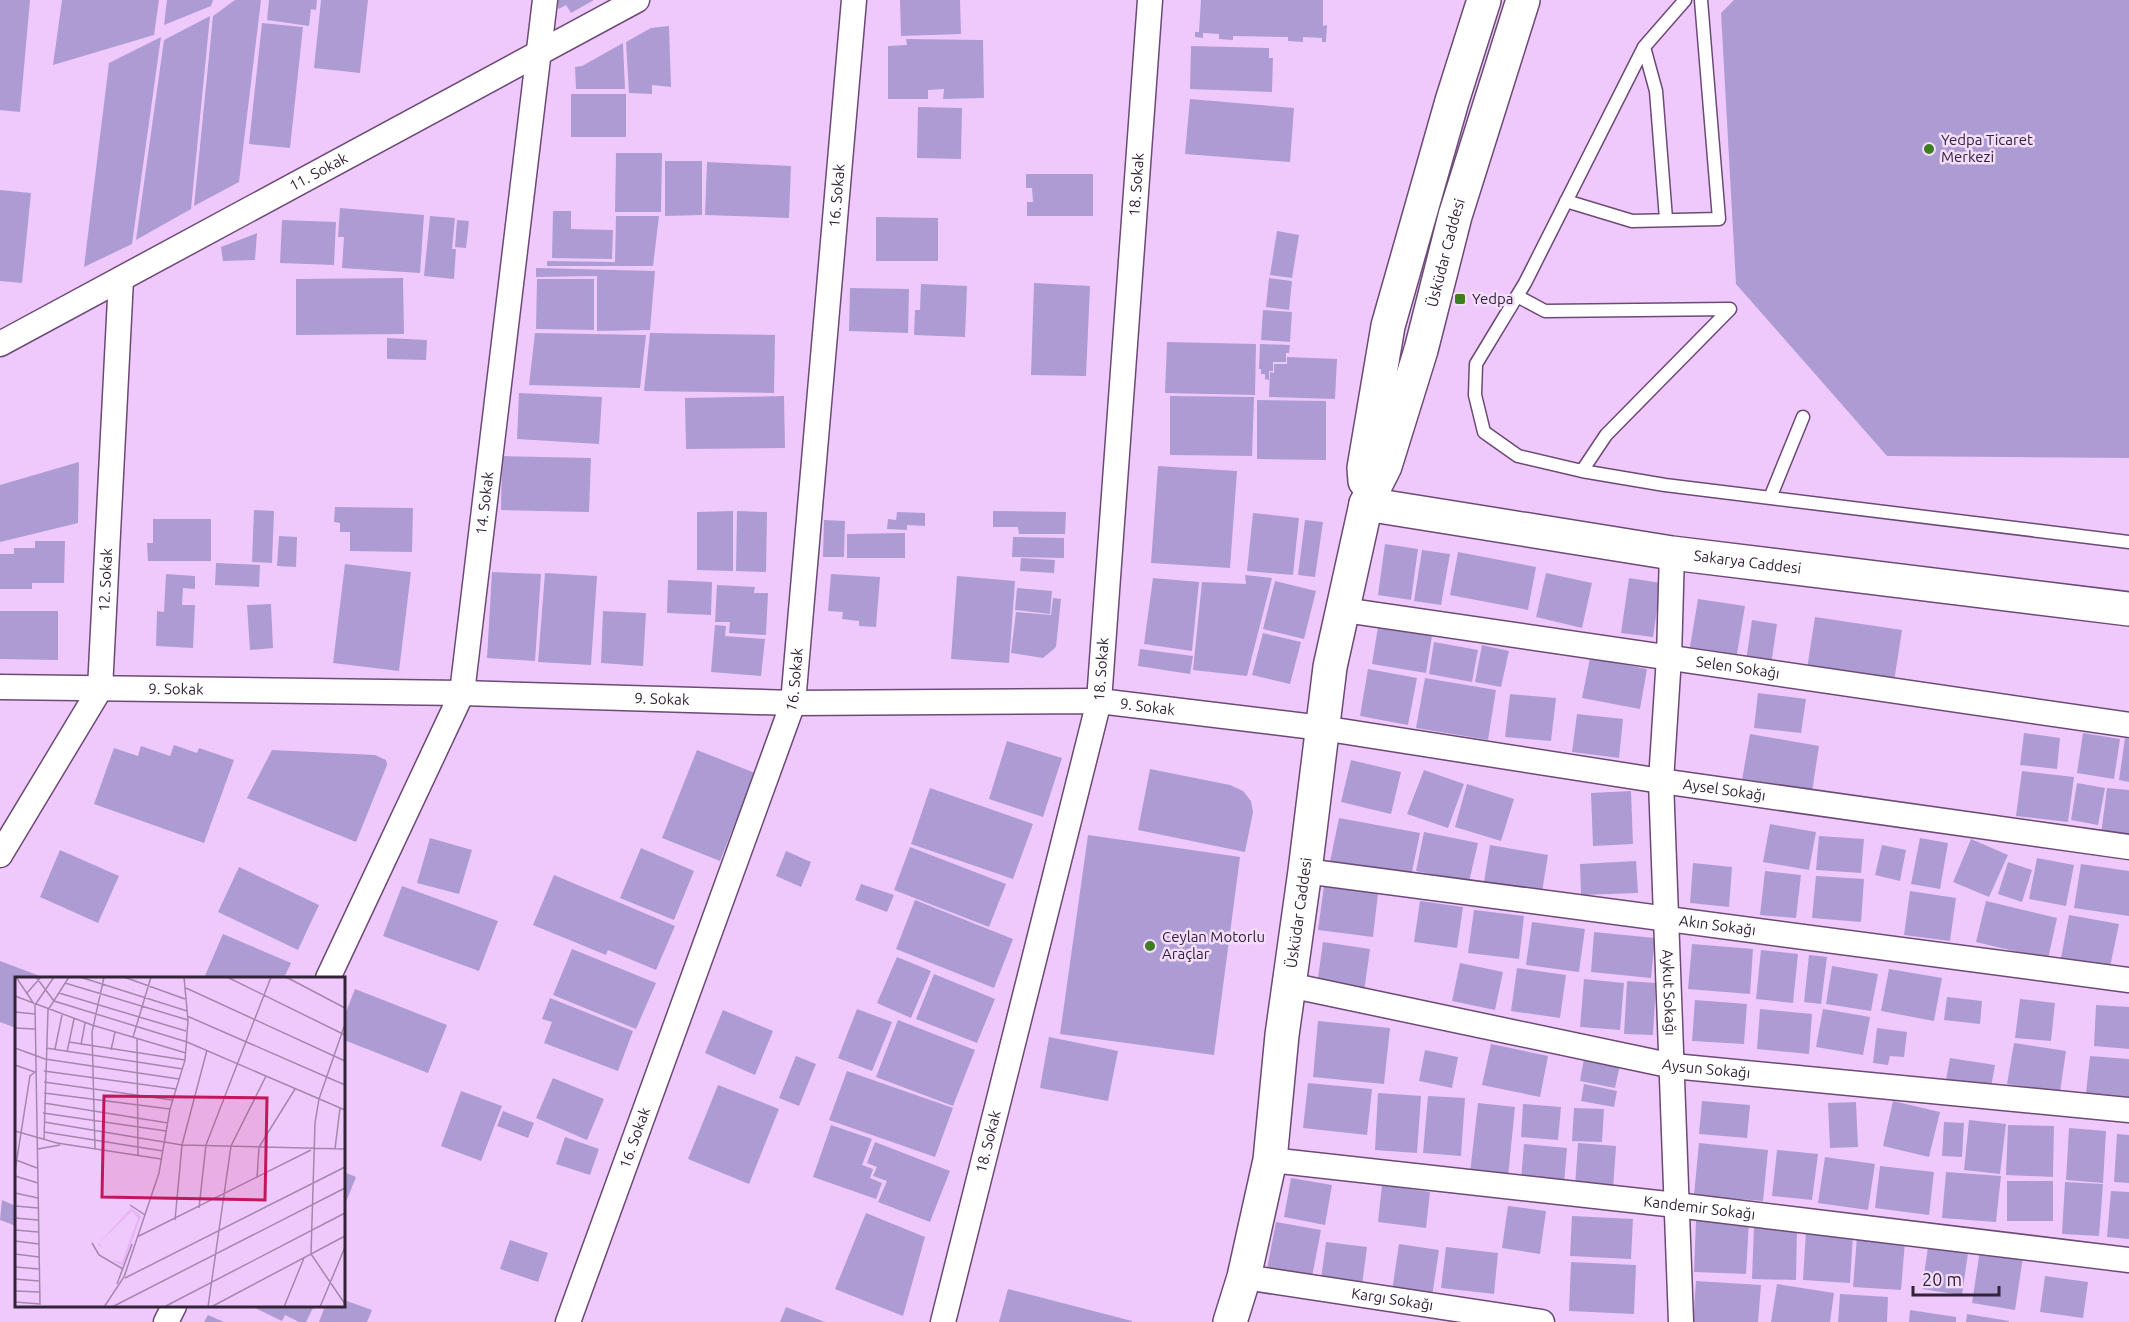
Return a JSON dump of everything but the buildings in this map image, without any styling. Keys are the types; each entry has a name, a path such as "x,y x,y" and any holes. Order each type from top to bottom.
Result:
{"main road":[{"name":"Üsküdar Caddesi","path":"1230,1322 1244,1277 1270,1160 1282,1035 1330,667 1366,504 1365,468 1388,326 1452,101 1484,0"},
{"name":"Üsküdar Caddesi","path":"1366,504 1385,466 1421,350 1455,216 1523,0"},
{"name":"Sakarya Caddesi","path":"1366,504 1672,553 2129,609"}],"street":[{"name":"14. Sokak","path":"328,977 462,693 544,0"},
{"name":"11. Sokak","path":"0,344 637,0"},
{"name":"16. Sokak","path":"568,1322 792,703 854,0"},
{"name":"18. Sokak","path":"943,1322 1099,701 1150,0"},
{"name":"12. Sokak","path":"0,855 100,689 121,279"},
{"name":"Aykut Sokağı","path":"1672,553 1669,657 1661,781 1681,1322"},
{"name":"Selen Sokağı","path":"1344,610 2129,726"},
{"name":"9. Sokak","path":"0,687 462,693 792,703 1099,701 1322,728"},
{"name":"Aysel Sokağı","path":"1322,728 1661,781 2129,847"},
{"name":"Akın Sokağı","path":"1305,871 2129,980"},
{"name":"Aysun Sokağı","path":"1289,985 1673,1066 2129,1110"},
{"name":"Kandemir Sokağı","path":"1270,1160 1676,1205 2129,1260"},
{"name":"Kargı Sokağı","path":"1244,1277 1542,1322"},
{"path":"166,1322 173,1307"}],"lane":[{"path":"1685,0 1644,47 1517,296 1476,364 1475,395 1484,432 1518,456 1582,471 1665,485 2129,542"},
{"path":"1566,201 1632,221 1719,219 1701,0"},
{"path":"1644,47 1656,91 1666,219"},
{"path":"1517,296 1545,310 1730,309 1606,435 1582,471"},
{"path":"1770,498 1803,417"}],"place":[{"name":"Yedpa Ticaret Merkezi","path":"1929,149"},
{"name":"Yedpa","path":"1460,299"},
{"name":"Ceylan Motorlu Araçlar","path":"1150,946"}]}
